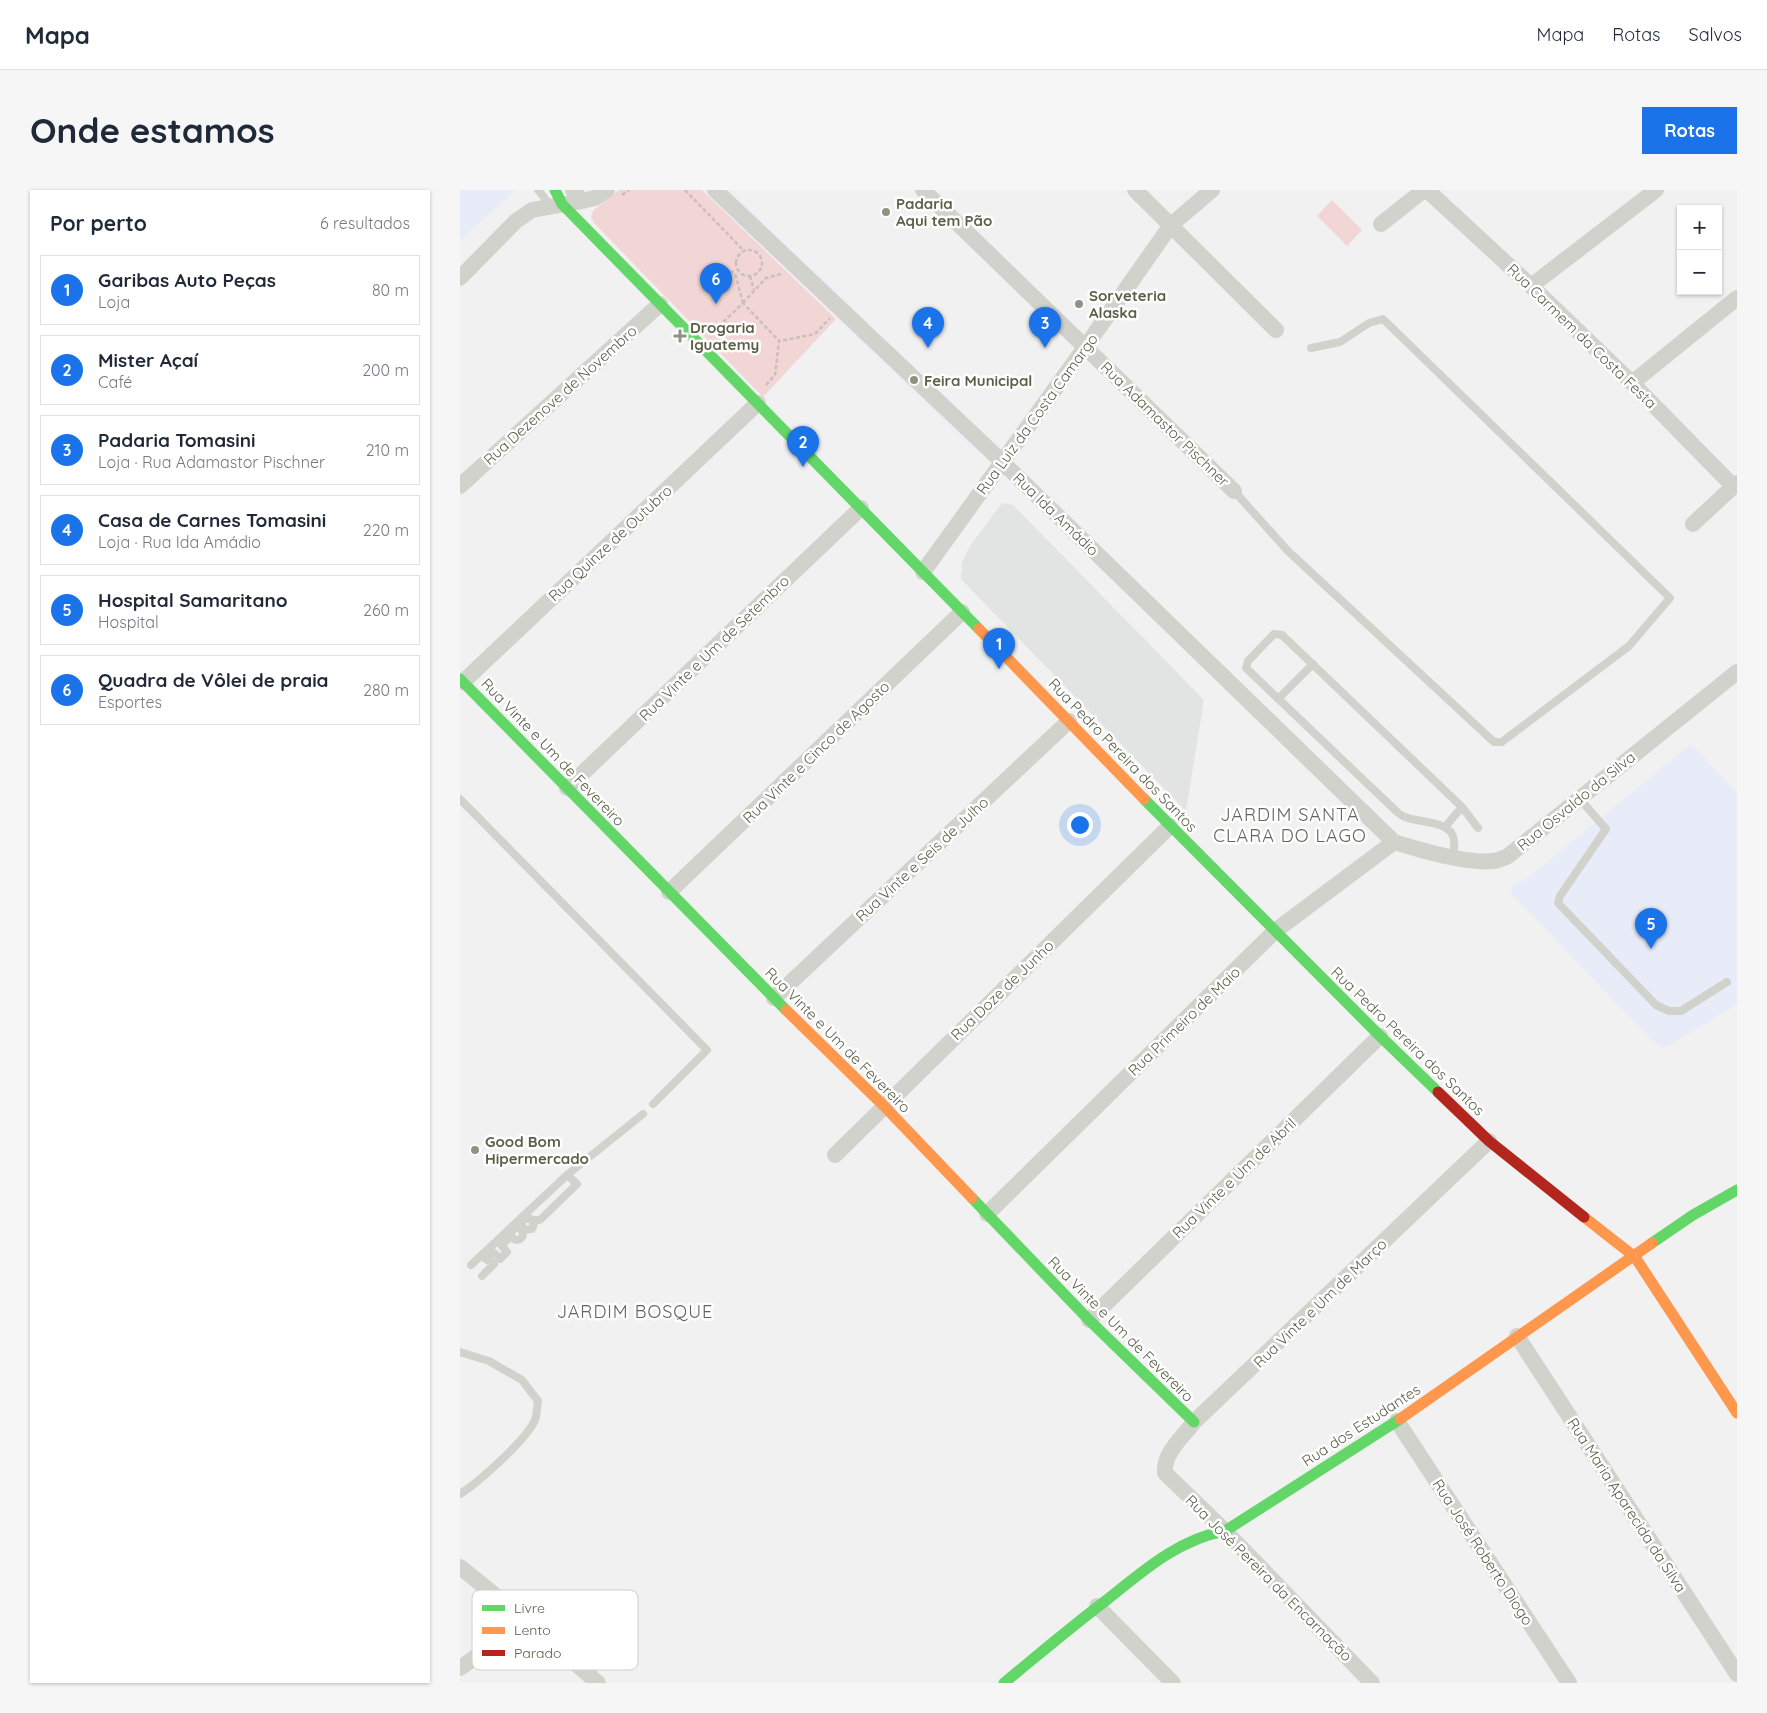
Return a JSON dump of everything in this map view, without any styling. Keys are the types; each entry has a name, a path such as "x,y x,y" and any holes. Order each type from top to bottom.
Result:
{"street":[{"path":"460,278 516,221 532,210 556,200 577,195 594,198 607,190"},
{"name":"Rua Ida Amádio","path":"715,190 1002,462 1394,842"},
{"name":"Rua Adamastor Pischner","path":"923,190 1234,491"},
{"path":"1135,190 1276,330"},
{"name":"Rua Luiz da Costa Camargo","path":"922,572 1171,225 1212,190"},
{"path":"1381,224 1426,190"},
{"name":"Rua Carmem da Costa Festa","path":"1426,190 1531,286 1735,484"},
{"path":"1531,286 1656,190"},
{"name":"Rua Pedro Pereira dos Santos","path":"556,200 861,508 1170,826 1380,1036 1489,1141 1635,1257 1737,1413"},
{"path":"1632,384 1737,298"},
{"name":"Rua Dezenove de Novembro","path":"460,486 660,304"},
{"name":"Rua Quinze de Outubro","path":"462,680 758,403"},
{"path":"1693,524 1735,484"},
{"name":"Rua Vinte e Um de Setembro","path":"567,788 861,508"},
{"name":"Rua Vinte e Cinco de Agosto","path":"669,892 962,612"},
{"name":"Rua Osvaldo da Silva","path":"1394,842 1432,853 1480,862 1495,861 1508,856 1579,798 1735,677"},
{"name":"Rua Vinte e Um de Fevereiro","path":"462,680 774,998 884,1106 1089,1320 1194,1422"},
{"name":"Rua Vinte e Seis de Julho","path":"774,998 1069,721"},
{"name":"Rua Doze de Junho","path":"835,1155 1170,826"},
{"name":"Rua Primeiro de Maio","path":"987,1214 1275,931 1394,842"},
{"name":"Rua Vinte e Um de Abril","path":"1089,1320 1380,1036"},
{"name":"Rua Vinte e Um de Março","path":"1164,1473 1167,1457 1194,1422 1489,1141"},
{"name":"Rua dos Estudantes","path":"1004,1683 1097,1606 1174,1550 1199,1537 1225,1531 1397,1421 1693,1215 1737,1190"},
{"name":"Rua Maria Aparecida da Silva","path":"1517,1336 1737,1674"},
{"name":"Rua José Roberto Diogo","path":"1397,1421 1569,1683"},
{"name":"Rua José Pereira da Encarnação","path":"1164,1473 1225,1531 1372,1683"},
{"path":"460,1567 489,1590"},
{"path":"1097,1606 1173,1683"},
{"path":"460,1668 472,1660"},
{"path":"583,1670 598,1683"}],"lane":[{"path":"538,190 556,200"},
{"path":"1234,491 1288,551 1494,742 1502,742 1629,646 1670,598 1383,319 1369,323 1340,342 1311,348"},
{"path":"1453,857 1454,840 1451,832 1445,826 1410,819 1395,810 1246,668 1246,665 1274,634 1282,634 1462,807 1478,828"},
{"path":"1278,699 1313,664"},
{"path":"1579,798 1606,829 1560,896 1558,903 1656,1005 1669,1011 1681,1011 1727,982"},
{"path":"460,799 707,1050 653,1104"},
{"path":"1445,826 1462,807"},
{"path":"471,1265 567,1175 643,1114"},
{"path":"482,1276 494,1264 486,1258 493,1252 500,1259 507,1252 501,1244 512,1236 512,1231 515,1228 522,1230 524,1219 540,1220 577,1184 567,1175"},
{"path":"460,1352 489,1361 522,1380 538,1401 535,1419 523,1436 476,1484 460,1494"}],"path":[{"path":"685,190 744,251"},
{"path":"753,250 762,260 758,272 750,276 742,274 737,268 737,256 744,251 753,250"},
{"path":"724,268 735,273 743,303 779,341"},
{"path":"709,336 766,278 785,274"},
{"path":"750,276 754,290"},
{"path":"779,341 815,334 830,318 824,312"},
{"path":"775,375 779,341"}],"shaded area":[{"path":"460,190 515,190 460,241"},
{"path":"619,190 702,190 836,319 763,397 594,223 591,217 593,211"},
{"name":"Feira Municipal","path":"702,190 730,190 992,441 979,455"},
{"path":"1332,200 1362,230 1347,246 1317,216"},
{"path":"1002,503 1013,505 1204,700 1186,811 961,579 962,562 970,546"},
{"path":"1691,744 1737,793 1737,1004 1670,1045 1662,1047 1653,1041 1510,892 1514,885 1525,880"}],"traffic: fast":[{"path":"555,190 562,204 979,629"},
{"path":"460,679 786,1010"},
{"path":"1144,799 1438,1092"},
{"path":"1652,1243 1693,1215 1737,1190"},
{"path":"972,1198 1089,1320 1194,1422"},
{"path":"1004,1683 1081,1620 1162,1558 1192,1541 1225,1531 1400,1419"}],"traffic: slow":[{"path":"979,629 1144,799"},
{"path":"786,1010 884,1106 972,1198"},
{"path":"1584,1217 1635,1257 1737,1413"},
{"path":"1400,1419 1652,1243"}],"traffic: jam":[{"path":"1438,1092 1489,1141 1584,1217"}],"place":[{"name":"Padaria Aqui tem Pão","path":"886,212"},
{"name":"Quadra de Vôlei de praia","path":"716,304"},
{"name":"Sorveteria Alaska","path":"1079,304"},
{"name":"Drogaria Iguatemy","path":"680,336"},
{"name":"Casa de Carnes Tomasini","path":"928,348"},
{"name":"Padaria Tomasini","path":"1045,348"},
{"name":"Feira Municipal","path":"914,380"},
{"name":"Mister Açaí","path":"803,467"},
{"name":"Garibas Auto Peças","path":"999,669"},
{"name":"Hospital Samaritano","path":"1651,949"},
{"name":"Good Bom Hipermercado","path":"475,1150"}],"district":[{"name":"JARDIM SANTA CLARA DO LAGO","path":"1290,824"},
{"name":"JARDIM BOSQUE","path":"635,1311"}]}
